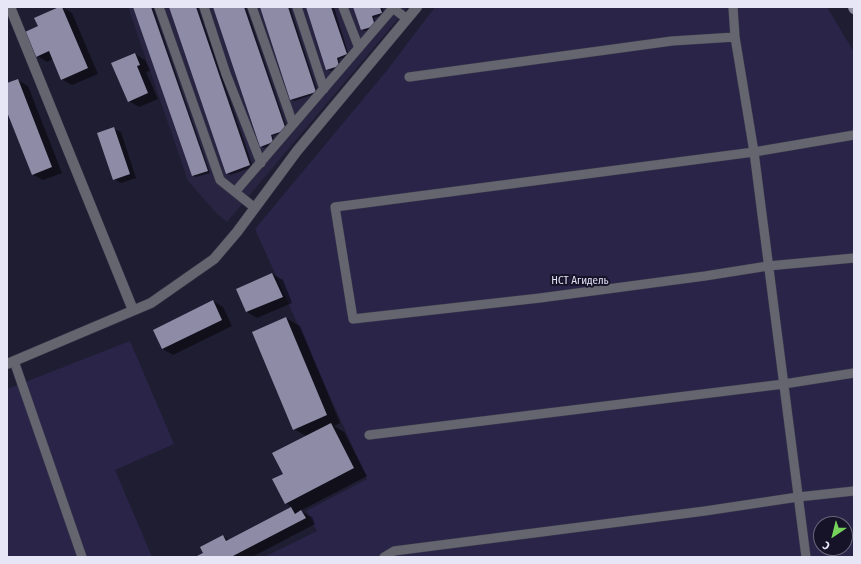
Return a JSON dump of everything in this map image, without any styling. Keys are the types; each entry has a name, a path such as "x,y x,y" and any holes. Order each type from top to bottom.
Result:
{"street":[{"path":"10,7 133,310"},
{"path":"11,362 151,303 214,259 237,232 297,151 417,7"}],"lane":[{"path":"159,7 220,180 255,208"},
{"path":"204,7 226,74 261,163"},
{"path":"252,7 293,124"},
{"path":"297,7 324,88"},
{"path":"342,7 359,48"},
{"path":"235,192 393,7 407,19"},
{"path":"733,7 735,37 754,152 806,557"},
{"path":"409,77 672,41 735,37"},
{"path":"854,135 754,152 335,207 354,319 556,296 768,266 854,258"},
{"path":"11,362 82,557"},
{"path":"370,435 784,384 854,373"},
{"path":"384,557 394,551 705,511 798,497 854,491"}],"shaded area":[{"path":"128,7 408,7 227,222 216,213 188,181"}],"green space":[{"name":"НСТ Агидель","path":"435,7 827,7 854,52 854,557 264,557 317,531 306,511 367,479 255,229 388,69"},
{"path":"130,341 174,444 115,470 152,557 7,557 7,389"}],"building":[{"path":"62,7 88,68 61,80 49,51 36,57 25,32 38,26 34,18"},
{"path":"133,7 151,7 208,171 192,176"},
{"path":"169,7 196,7 250,165 226,174"},
{"path":"213,7 244,7 286,130 271,135 273,142 260,147"},
{"path":"260,7 288,7 316,92 290,100"},
{"path":"306,7 331,7 347,54 337,58 339,66 326,70"},
{"path":"353,7 380,7 382,13 372,16 375,26 361,30"},
{"path":"135,53 140,65 137,66 148,93 128,102 111,63"},
{"path":"18,79 52,167 32,175 7,112 7,83"},
{"path":"114,127 130,174 113,180 97,133"},
{"path":"272,273 283,297 246,312 236,289"},
{"path":"213,300 222,320 162,349 153,330"},
{"path":"286,317 327,415 293,430 252,332"},
{"path":"331,423 354,468 285,504 272,479 283,474 272,453"},
{"path":"291,507 295,514 301,510 306,518 231,557 195,557 203,553 200,547 223,535 226,541"}]}
